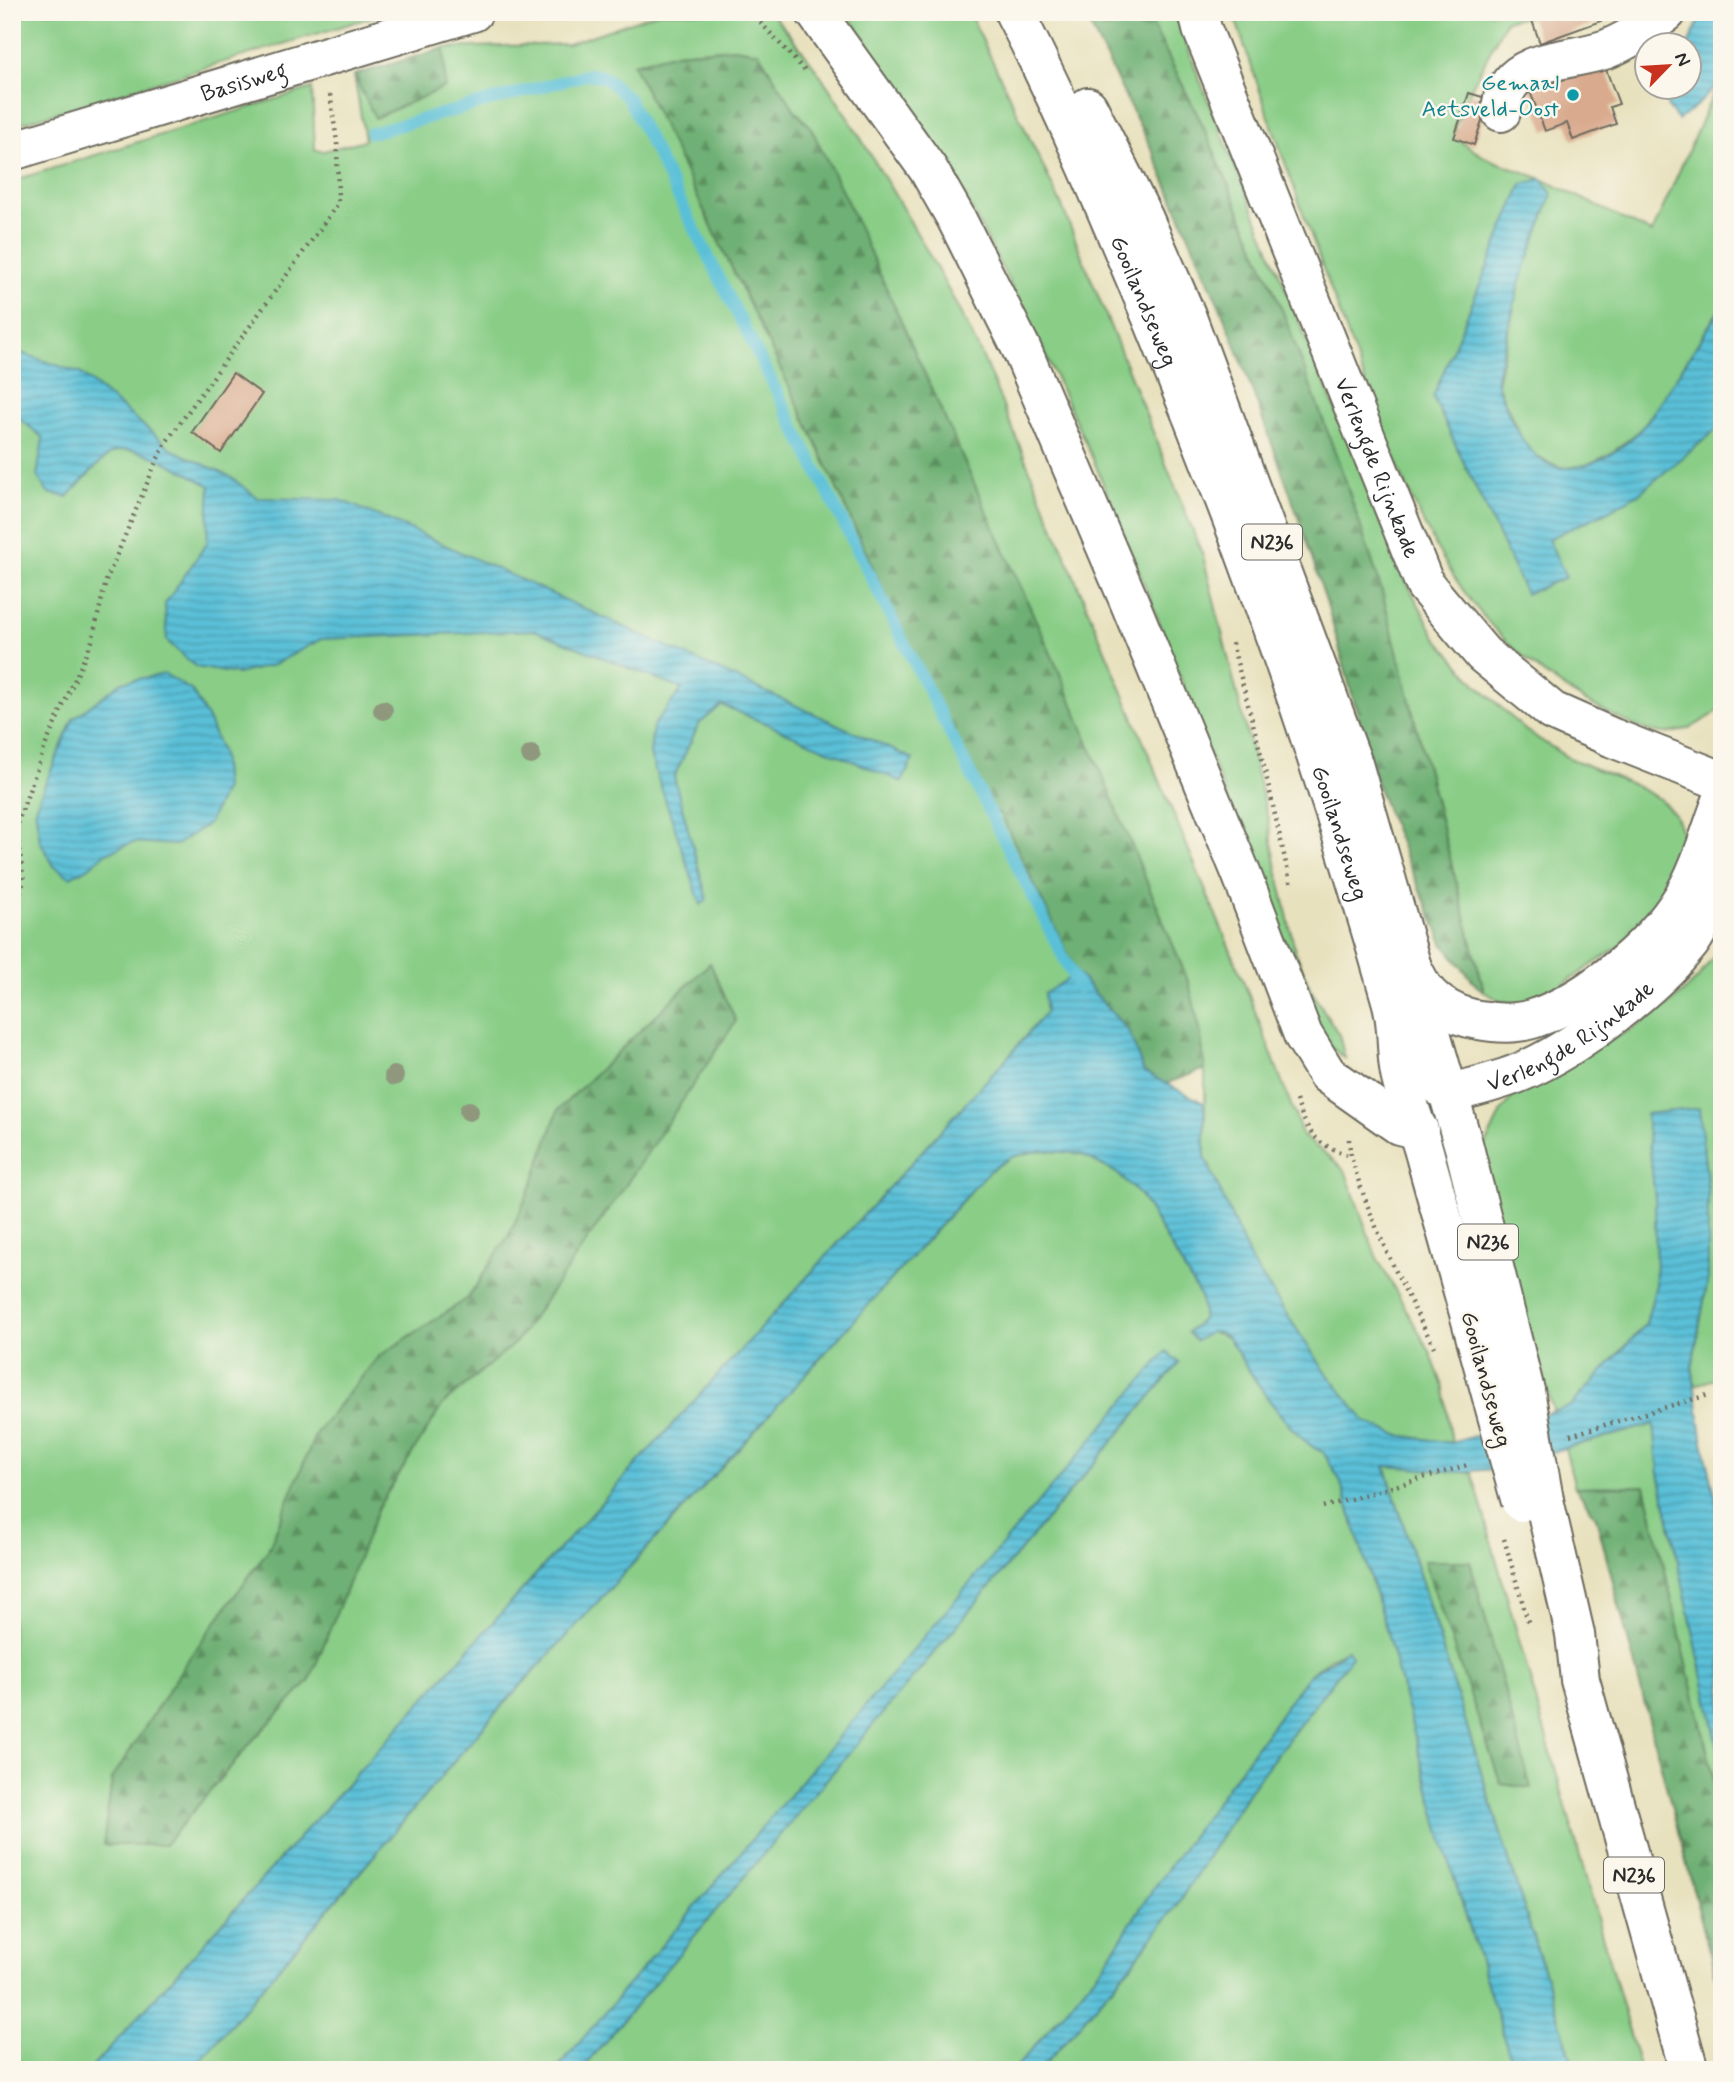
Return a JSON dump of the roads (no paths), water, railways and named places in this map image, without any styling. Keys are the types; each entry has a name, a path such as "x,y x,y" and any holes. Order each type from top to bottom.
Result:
{"street":[{"name":"Basisweg","path":"12,150 472,12"},
{"path":"815,12 928,169 956,218 1021,348 1241,873 1303,1035 1327,1074 1399,1125 1419,1130"},
{"name":"Gooilandseweg","path":"1014,12 1101,196 1190,409 1236,528 1304,720 1356,882 1398,1024 1400,1073 1509,1396"},
{"name":"Gooilandseweg","path":"1038,12 1144,219 1186,315 1353,764 1468,1160 1509,1396 1532,1501 1575,1634 1580,1680 1689,2070"},
{"name":"Verlengde Rijnkade","path":"1198,12 1207,42 1425,585 1483,654 1552,711 1722,781"},
{"path":"1501,111 1505,89 1520,72 1606,49 1643,32 1667,12"},
{"name":"Verlengde Rijnkade","path":"1411,965 1424,989 1443,1007 1466,1018 1492,1023 1530,1019 1565,1004 1618,970 1655,934 1689,887 1722,801"},
{"name":"Verlengde Rijnkade","path":"1449,1094 1521,1072 1553,1057 1617,1010 1660,976 1692,940 1722,881"},
{"path":"1398,1024 1408,1051 1425,1075 1449,1094"}],"water":[{"path":"1703,12 1722,12 1722,74 1702,101 1702,32 1694,32"},
{"path":"1668,102 1701,102 1678,120 1667,106"},
{"path":"1542,179 1552,194 1519,284 1497,376 1497,385 1508,413 1528,448 1547,464 1561,467 1590,464 1617,450 1639,431 1649,418 1722,305 1722,425 1638,494 1548,539 1566,577 1526,594 1433,397 1522,184"},
{"path":"12,350 80,373 173,450 229,476 258,498 340,500 412,530 913,759 902,782 722,705 699,724 674,777 707,899 701,905 650,755 653,726 682,689 534,630 321,639 273,665 237,674 196,667 167,641 165,604 207,543 210,486 150,455 124,450 114,452 104,459 68,497 48,493 37,476 43,438 12,412"},
{"path":"165,674 192,691 209,721 222,754 225,788 209,823 176,845 134,842 106,853 88,868 70,877 54,866 40,841 35,808 73,719 122,682"},
{"path":"1077,973 1129,1032 1144,1072 1204,1103 1205,1157 1251,1261 1322,1367 1366,1422 1397,1435 1452,1443 1571,1406 1646,1324 1656,1285 1655,1198 1646,1114 1699,1108 1708,1191 1708,1279 1692,1366 1702,1437 1722,1526 1722,1765 1659,1473 1654,1424 1565,1448 1506,1468 1458,1472 1385,1466 1575,2070 1514,2070 1444,1845 1387,1632 1340,1480 1323,1452 1298,1434 1284,1419 1258,1385 1229,1339 1221,1333 1211,1332 1196,1341 1188,1333 1202,1320 1200,1296 1141,1196 1117,1173 1081,1154 1041,1150 1011,1157 988,1172 490,1719 192,2070 90,2070 531,1580 1008,1057 1046,1012 1044,994"},
{"path":"1167,1351 1179,1363 581,2070 556,2070"},
{"path":"1347,1650 1352,1656 1252,1787 1175,1908 1131,1965 1040,2070 1014,2070 1104,1965 1149,1895 1308,1676"}],"waterway":[{"path":"371,133 589,74 604,77 628,98 1079,988"}],"place":[{"name":"Gemaal Aetsveld-Oost","path":"1573,95"}]}
